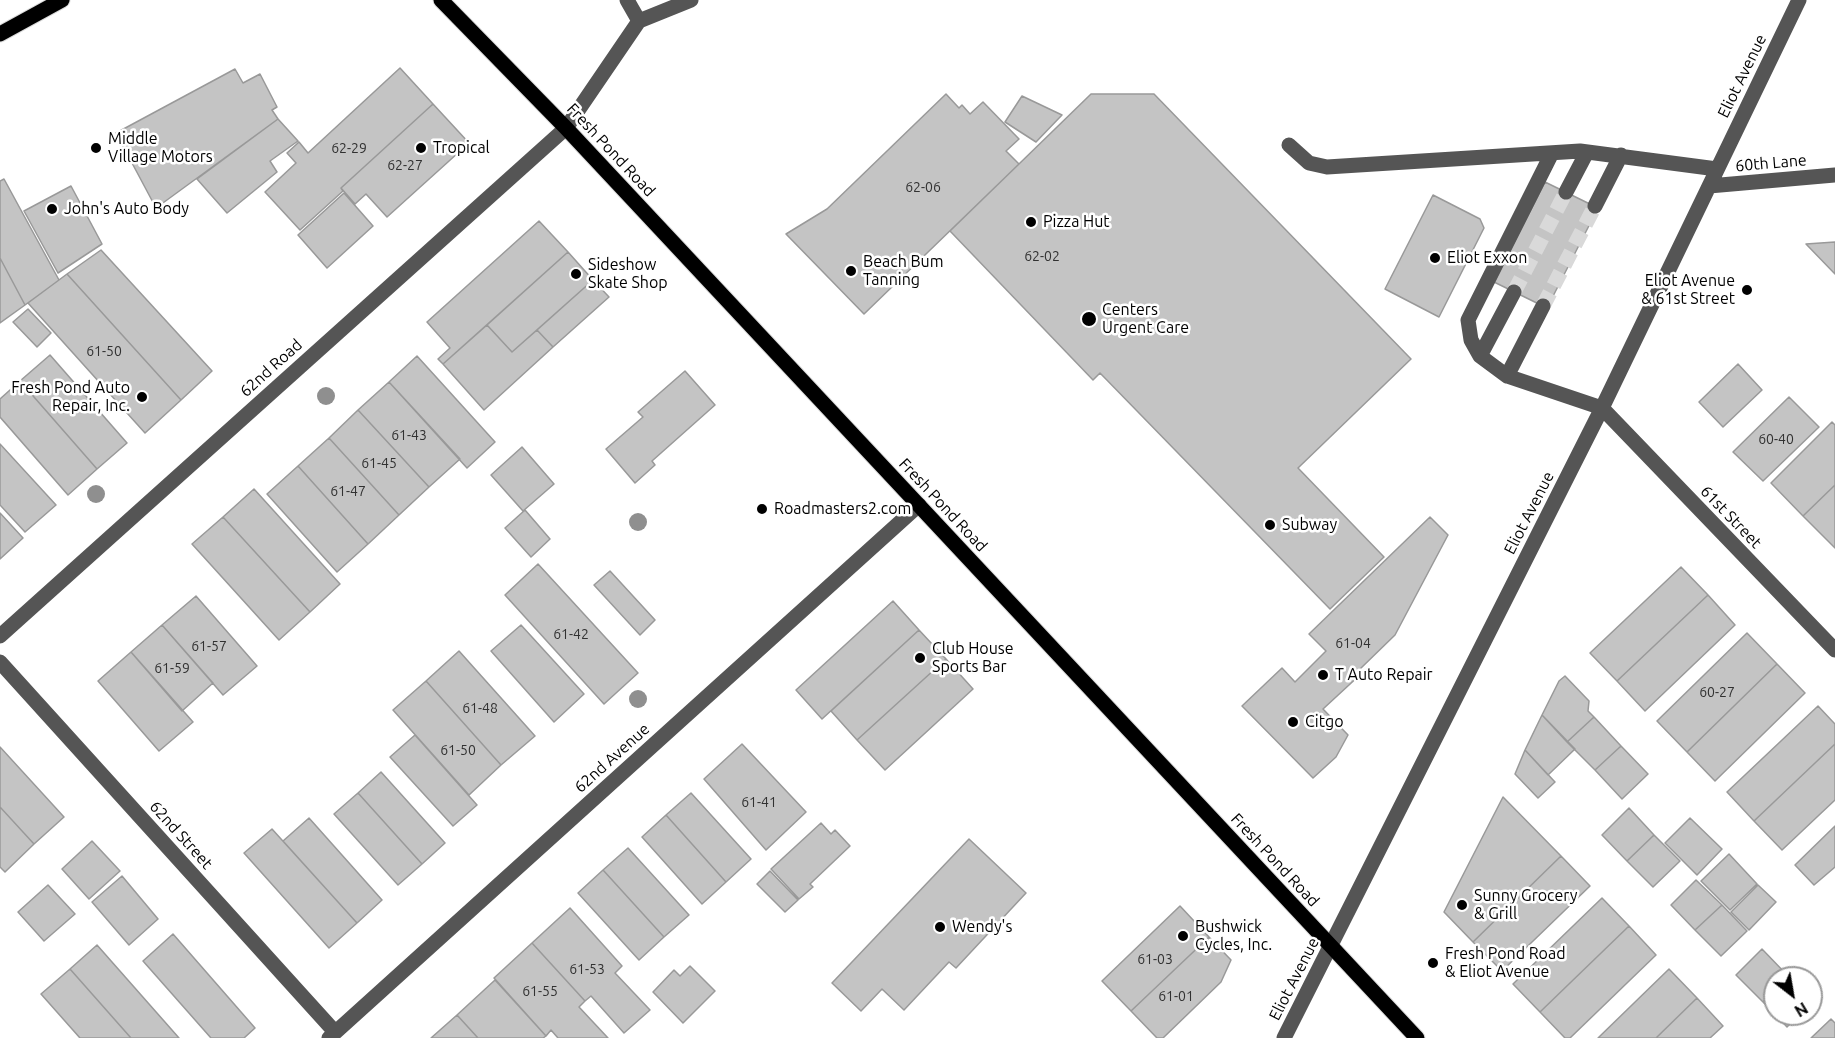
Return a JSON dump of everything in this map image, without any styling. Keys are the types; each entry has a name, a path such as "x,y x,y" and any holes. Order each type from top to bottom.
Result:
{"main road":[{"path":"0,34 62,0"},
{"name":"Fresh Pond Road","path":"441,0 566,128 1417,1038"}],"street":[{"path":"627,0 639,21 691,0"},
{"name":"Eliot Avenue","path":"1284,1038 1602,408 1799,0"},
{"name":"62nd Road","path":"0,636 566,128 639,21"},
{"path":"1289,145 1309,163 1327,167 1587,152 1718,169"},
{"path":"1566,192 1587,152"},
{"path":"1551,155 1468,320 1472,340 1480,356 1507,376 1602,408"},
{"path":"1595,206 1621,155"},
{"name":"60th Lane","path":"1709,186 1835,175"},
{"path":"1480,356 1514,292"},
{"path":"1507,376 1543,306"},
{"name":"61st Street","path":"1602,408 1835,650"},
{"name":"62nd Avenue","path":"332,1035 919,505"},
{"name":"62nd Street","path":"0,662 332,1035"}],"building":[{"path":"400,68 433,104 341,188 343,191 300,230 265,192 296,163 287,153 299,142 308,153"},
{"path":"235,69 243,83 260,74 277,107 272,110 278,119 156,208 116,133"},
{"path":"946,94 959,108 962,105 970,114 983,102 1019,139 1006,151 1019,164 864,314 786,234 827,209"},
{"path":"1091,94 1154,94 1411,359 1298,468 1384,557 1330,609 1100,373 1093,380 950,231"},
{"path":"1022,96 1062,115 1036,142 1005,122"},
{"path":"433,104 469,143 387,217 366,194 355,204 341,188"},
{"path":"278,119 298,141 270,161 277,172 227,213 197,179"},
{"path":"4,179 59,280 25,305 0,258 0,181"},
{"path":"1545,182 1598,208 1547,308 1494,282"},
{"path":"71,186 102,244 58,273 24,211"},
{"path":"344,193 373,226 327,268 298,235"},
{"name":"Eliot Exxon","path":"1433,195 1480,219 1484,228 1439,317 1385,289"},
{"path":"539,221 568,252 443,364 438,359 450,348 427,322"},
{"path":"1835,242 1835,274 1806,244"},
{"path":"101,250 212,371 181,400 67,274"},
{"path":"568,252 593,280 512,352 487,325"},
{"path":"0,258 25,305 0,323"},
{"path":"67,274 181,400 145,433 28,303"},
{"path":"593,280 609,297 553,347 537,330"},
{"path":"28,309 51,333 37,347 13,322"},
{"path":"487,325 512,352 537,330 553,347 484,410 443,364"},
{"path":"50,355 127,443 97,469 20,381"},
{"path":"417,356 495,442 467,468 389,382"},
{"path":"1738,364 1762,390 1723,427 1699,402"},
{"path":"685,371 715,405 652,461 655,465 635,483 606,449 643,417 638,412"},
{"path":"20,381 97,469 68,495 0,417 0,399"},
{"path":"389,382 460,459 429,487 358,410"},
{"path":"1789,397 1819,427 1763,481 1733,452"},
{"path":"358,410 429,487 399,515 329,438"},
{"path":"1832,422 1835,425 1835,485 1803,516 1771,483"},
{"path":"329,438 399,515 368,544 298,466"},
{"path":"0,444 56,505 25,532 0,505"},
{"path":"522,447 554,484 523,511 491,475"},
{"path":"298,466 368,544 337,572 267,494"},
{"path":"1835,485 1835,548 1803,516"},
{"path":"254,489 340,584 310,612 223,517"},
{"path":"525,510 550,539 531,557 505,528"},
{"path":"0,513 23,538 0,559"},
{"path":"223,517 310,612 279,640 192,544"},
{"path":"1430,517 1448,535 1395,635 1359,670 1362,673 1323,709 1348,735 1336,757 1313,778 1242,706 1282,668 1295,682 1326,651 1309,634"},
{"path":"538,564 638,673 604,704 505,595"},
{"path":"1681,567 1708,595 1617,681 1590,653"},
{"path":"610,571 655,620 640,635 594,585"},
{"path":"1708,595 1735,625 1645,711 1617,681"},
{"path":"196,596 257,666 223,695 162,625"},
{"path":"893,601 919,630 822,719 796,690"},
{"path":"162,625 213,683 182,711 131,652"},
{"path":"521,625 584,694 554,722 491,651"},
{"path":"919,630 946,659 857,740 831,711"},
{"path":"1747,633 1777,664 1687,752 1657,721"},
{"path":"459,651 535,736 501,765 426,681"},
{"path":"131,652 193,722 159,751 98,681"},
{"path":"946,659 973,689 885,770 857,740"},
{"path":"1777,664 1805,693 1715,781 1687,752"},
{"path":"1565,676 1589,701 1588,711 1594,717 1567,742 1542,715 1559,681"},
{"path":"426,681 501,765 469,795 393,710"},
{"path":"1818,706 1835,724 1835,744 1754,821 1727,792"},
{"path":"1542,715 1575,749 1548,775 1525,750"},
{"path":"1594,717 1621,746 1595,770 1567,742"},
{"path":"415,735 477,805 453,826 390,757"},
{"path":"742,744 806,812 766,850 704,779"},
{"path":"1835,744 1835,800 1782,850 1754,821"},
{"path":"1621,746 1648,774 1622,799 1595,770"},
{"path":"0,747 64,817 34,844 0,807"},
{"path":"1525,750 1555,782 1538,798 1515,774"},
{"path":"381,772 445,843 422,864 358,793"},
{"path":"358,793 422,864 398,885 334,814"},
{"path":"691,793 751,859 726,882 666,815"},
{"path":"1503,797 1561,856 1473,942 1444,912"},
{"path":"0,807 34,844 5,872 0,867"},
{"path":"1629,808 1654,835 1627,861 1602,835"},
{"path":"666,815 726,882 702,904 642,837"},
{"path":"309,818 382,900 357,923 283,841"},
{"path":"1690,818 1722,849 1697,875 1665,843"},
{"path":"821,823 831,834 835,830 850,846 810,884 813,887 799,899 771,869"},
{"path":"1835,826 1835,867 1814,885 1795,865"},
{"path":"272,829 357,923 329,948 244,853"},
{"path":"1654,835 1680,861 1653,887 1627,861"},
{"name":"Wendy's","path":"969,839 1026,893 956,968 949,962 904,1010 882,989 861,1011 832,983"},
{"path":"92,841 120,871 89,899 62,869"},
{"path":"628,848 689,915 664,937 603,870"},
{"path":"1729,854 1757,884 1730,910 1701,881"},
{"path":"1561,856 1590,886 1502,971 1473,942"},
{"path":"603,870 664,937 639,960 578,893"},
{"path":"770,871 798,900 785,912 757,884"},
{"path":"122,876 158,919 129,945 92,902"},
{"path":"1696,880 1722,905 1695,930 1671,905"},
{"path":"48,885 75,914 44,941 18,912"},
{"path":"1758,885 1776,902 1749,930 1731,912"},
{"path":"1602,898 1629,926 1540,1012 1513,984"},
{"path":"1722,905 1747,931 1721,956 1695,930"},
{"path":"1180,906 1209,937 1131,1011 1102,981"},
{"path":"570,908 622,966 615,973 650,1010 624,1033 591,996 585,1001 532,943"},
{"path":"1629,926 1656,955 1570,1038 1565,1038 1540,1012"},
{"path":"173,934 255,1028 244,1038 211,1038 143,961"},
{"path":"1209,937 1231,960 1221,982 1163,1038 1157,1038 1131,1011"},
{"path":"532,943 585,1001 579,1007 608,1038 558,1038 551,1030 546,1036 494,978"},
{"path":"97,945 179,1038 131,1038 70,969"},
{"path":"1762,949 1778,966 1763,966 1763,1002 1736,975"},
{"path":"690,966 715,991 683,1023 653,992 674,970 680,976"},
{"path":"70,969 131,1038 80,1038 41,994"},
{"path":"1669,969 1697,998 1656,1038 1598,1038"},
{"path":"495,980 546,1036 543,1038 478,1038 457,1015"},
{"path":"1697,998 1723,1026 1710,1038 1656,1038"},
{"path":"457,1015 478,1038 431,1038"},
{"path":"1831,1019 1835,1023 1835,1038 1811,1038"}],"tunnel":[{"path":"1514,292 1566,192"},
{"path":"1543,306 1595,206"}],"place":[{"name":"Middle Village Motors","path":"96,148"},
{"name":"Tropical","path":"421,148"},
{"name":"John's Auto Body","path":"52,209"},
{"name":"Pizza Hut","path":"1031,222"},
{"name":"Eliot Exxon","path":"1435,258"},
{"name":"Beach Bum Tanning","path":"851,271"},
{"name":"Sideshow Skate Shop","path":"576,274"},
{"name":"Eliot Avenue & 61st Street","path":"1747,290"},
{"name":"Centers Urgent Care","path":"1089,319"},
{"name":"Fresh Pond Auto Repair, Inc.","path":"142,397"},
{"name":"Roadmasters2.com","path":"762,509"},
{"name":"Subway","path":"1270,525"},
{"name":"Club House Sports Bar","path":"920,658"},
{"name":"T Auto Repair","path":"1323,675"},
{"name":"Citgo","path":"1293,722"},
{"name":"Sunny Grocery & Grill","path":"1462,905"},
{"name":"Wendy's","path":"940,927"},
{"name":"Bushwick Cycles, Inc.","path":"1183,936"},
{"name":"Fresh Pond Road & Eliot Avenue","path":"1433,963"}]}
